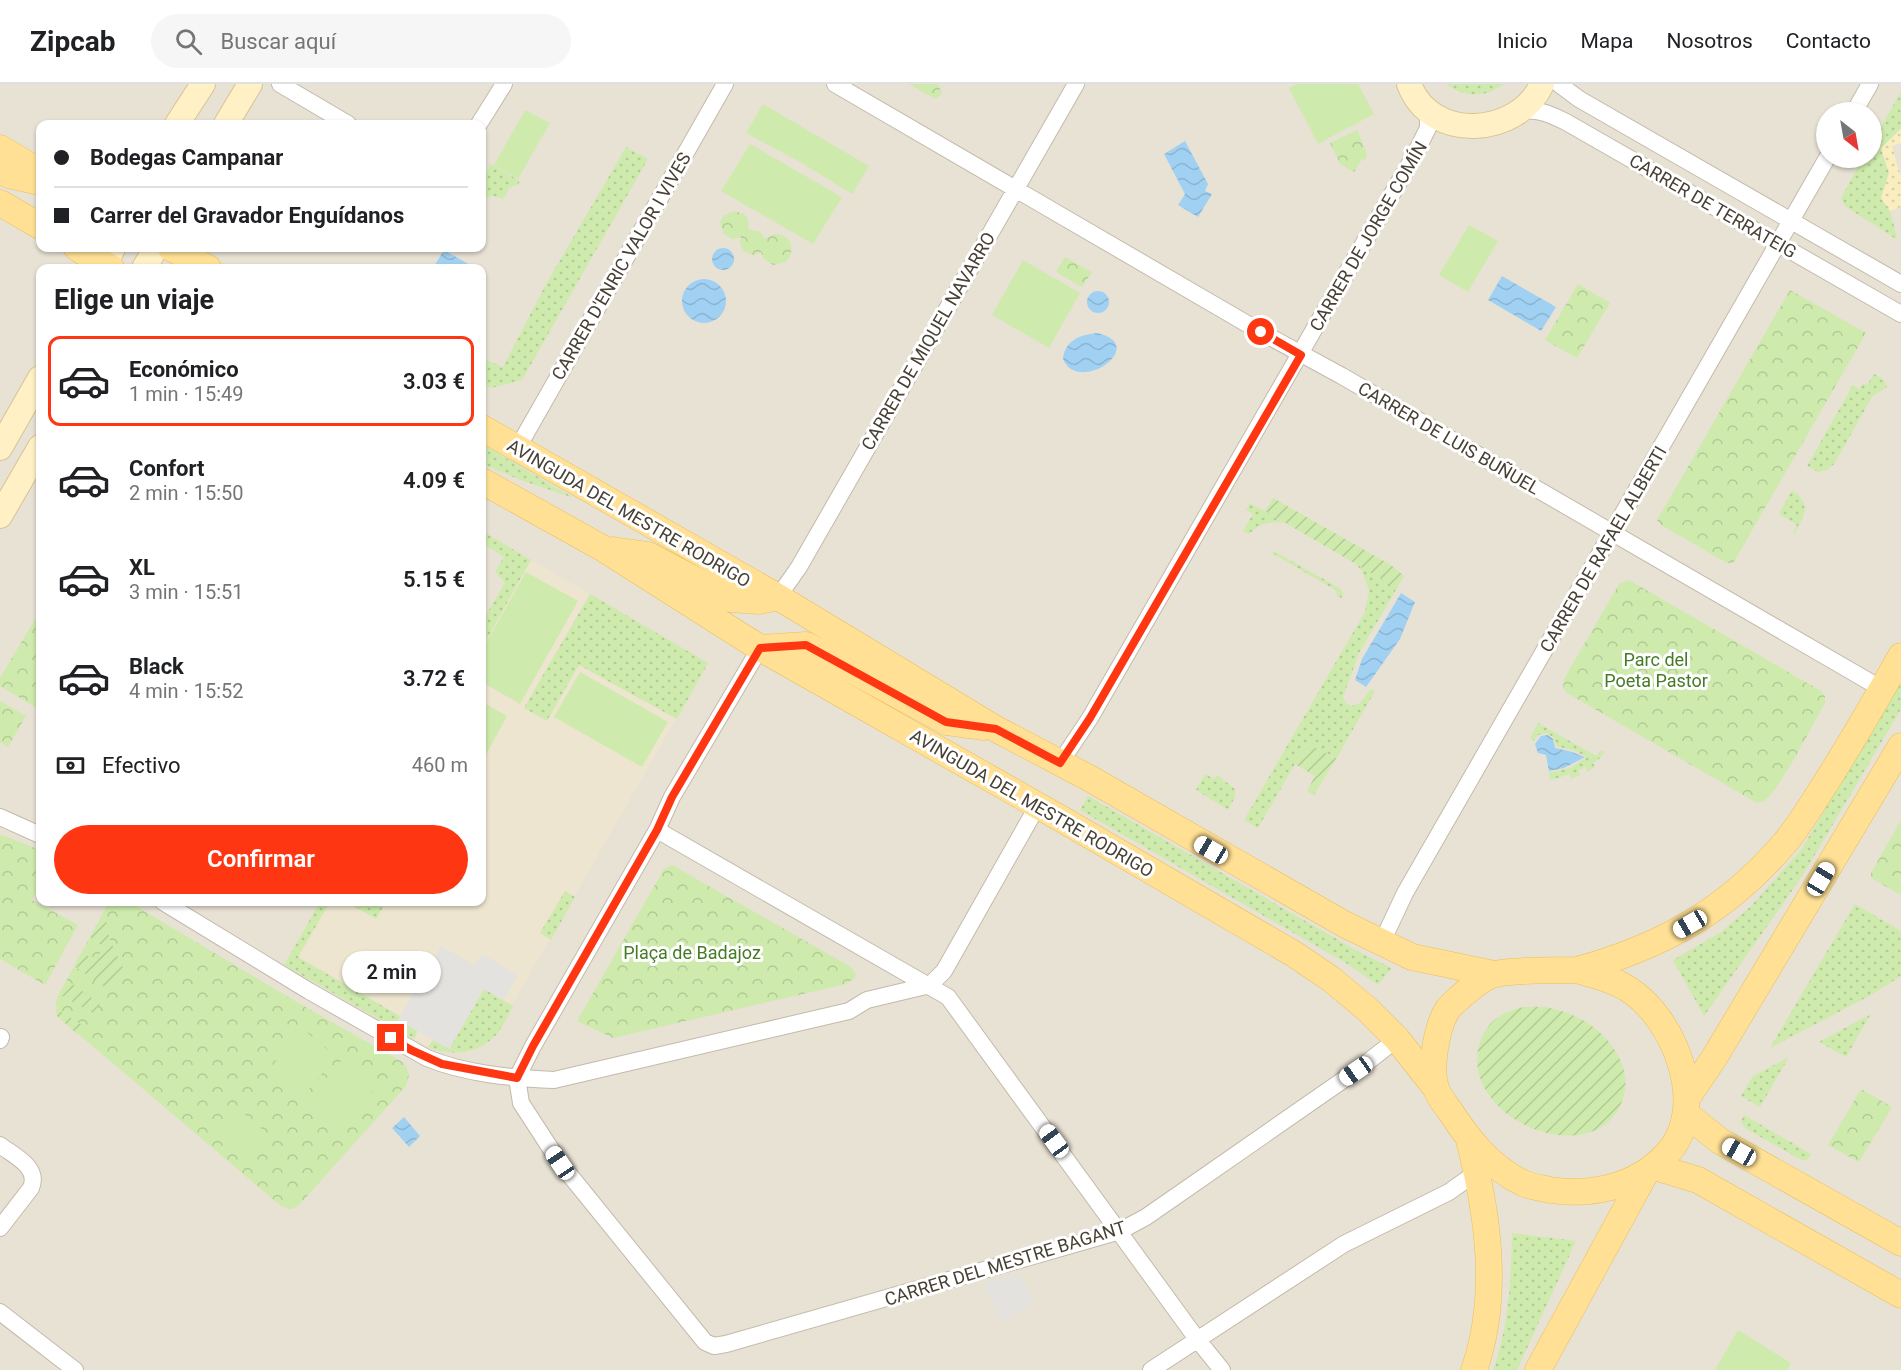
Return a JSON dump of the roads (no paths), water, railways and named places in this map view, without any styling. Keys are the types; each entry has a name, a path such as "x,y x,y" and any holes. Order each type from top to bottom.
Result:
{"main road":[{"path":"0,148 36,169"},
{"path":"0,171 9,176 36,181"},
{"path":"0,203 36,224"},
{"path":"86,252 108,262"},
{"path":"178,252 201,264"},
{"name":"AVINGUDA DEL MESTRE RODRIGO","path":"486,430 777,597 996,729 1060,763 1281,890 1418,959 1494,974"},
{"name":"AVINGUDA DEL MESTRE RODRIGO","path":"486,483 604,549 760,648 1038,805 1294,954 1354,997 1397,1039 1435,1087 1469,1140"},
{"name":"AVINGUDA DEL MESTRE RODRIGO","path":"604,549 648,555 731,599 759,601 777,597"},
{"path":"760,648 806,645 946,722 996,729"},
{"path":"1435,1087 1434,1057 1440,1027 1448,1009 1469,988 1494,974 1577,970 1616,960 1656,943 1713,909 1762,868 1785,843 1806,813 1901,656"},
{"path":"1687,1106 1901,746"},
{"path":"1469,1140 1490,1160 1524,1184 1564,1192 1603,1189 1625,1183 1650,1170 1669,1153 1684,1128 1687,1106 1680,1061 1672,1042 1647,1006 1628,989 1602,977 1577,970"},
{"path":"1687,1106 1720,1141 1901,1243"},
{"path":"1469,1140 1477,1172 1486,1231 1489,1276 1486,1313 1479,1356 1474,1370"},
{"path":"1650,1170 1698,1180 1901,1295"},
{"path":"1538,1370 1650,1170"}],"street":[{"path":"180,120 203,84"},
{"path":"228,120 250,84"},
{"path":"280,84 341,120"},
{"path":"482,120 504,84"},
{"name":"CARRER D'ENRIC VALOR I VIVES","path":"517,449 725,84"},
{"name":"CARRER DE LUIS BUÑUEL","path":"835,84 1882,689"},
{"name":"CARRER DE MIQUEL NAVARRO","path":"777,597 799,567 1076,84"},
{"path":"1409,84 1419,101 1439,118 1453,124 1472,127 1496,124 1521,111 1533,99 1542,84"},
{"name":"CARRER DE TERRATEIG","path":"1559,84 1579,99 1901,284"},
{"path":"1860,102 1870,84"},
{"name":"CARRER DE JORGE COMÍN","path":"1060,763 1090,718 1425,136 1429,120 1428,110"},
{"name":"CARRER DE TERRATEIG","path":"1521,111 1546,112 1566,122 1901,314"},
{"name":"CARRER DE RAFAEL ALBERTI","path":"1382,942 1411,882 1821,168"},
{"path":"0,448 36,385"},
{"path":"0,516 36,454"},
{"path":"517,1078 657,830 672,797 760,648"},
{"path":"169,906 253,958 411,1050 442,1064 517,1078 554,1080 849,1011 867,1000 930,985 944,971 1038,805"},
{"path":"0,817 36,833"},
{"path":"657,830 948,997 1222,1370"},
{"name":"CARRER DEL MESTRE BAGANT","path":"517,1078 521,1103 560,1163 705,1342 714,1346 1120,1231 1146,1216 1328,1091 1397,1039"},
{"path":"0,1145 28,1167 33,1174 34,1181 0,1228"},
{"path":"1152,1370 1344,1244 1449,1192 1477,1172"},
{"path":"0,1312 75,1370"}],"water":[{"path":"1185,141 1208,184 1205,191 1212,194 1198,217 1178,205 1185,194 1164,154"},
{"path":"723,248 731,251 734,259 731,267 723,270 715,267 712,259 715,251"},
{"path":"443,252 447,252 468,264 435,264"},
{"path":"1502,276 1556,307 1541,331 1488,300"},
{"path":"704,279 720,285 726,301 720,317 704,323 688,317 682,301 688,285"},
{"path":"1094,291 1102,291 1109,298 1109,306 1102,313 1094,313 1087,306 1087,298"},
{"path":"1097,333 1112,339 1117,347 1114,356 1095,370 1082,372 1071,369 1063,359 1067,347 1079,337"},
{"path":"1401,593 1415,602 1400,639 1366,687 1355,680 1362,659"},
{"path":"1548,735 1553,739 1555,748 1585,757 1564,768 1549,771 1546,755 1538,753 1535,744 1541,736"},
{"path":"404,1117 420,1136 409,1147 392,1128"}],"park label":[{"name":"Parc del Poeta Pastor","path":"1656,669"},
{"name":"Plaça de Badajoz","path":"692,952"}]}
